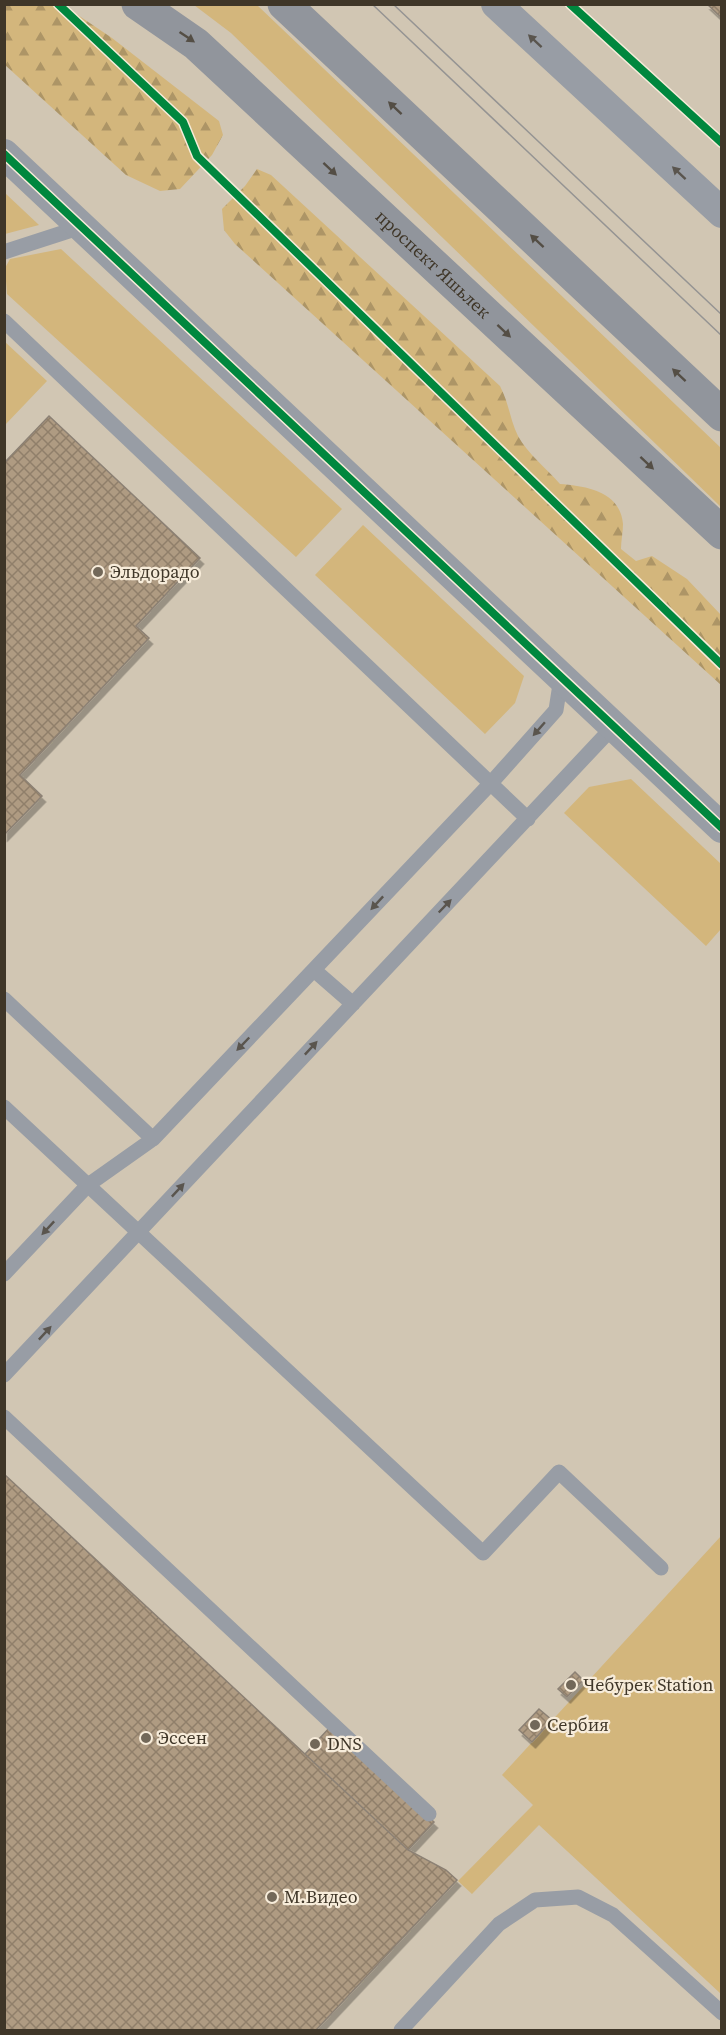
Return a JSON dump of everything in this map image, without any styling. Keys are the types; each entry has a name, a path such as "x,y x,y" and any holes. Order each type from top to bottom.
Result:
{"main road":[{"name":"проспект Яшьлек","path":"138,4 196,44 722,533"},
{"path":"284,4 722,415"}],"street":[{"path":"496,4 722,213"},
{"path":"4,154 722,828"}],"lane":[{"path":"4,252 81,227"},
{"path":"4,321 528,819"},
{"path":"4,1274 88,1185 153,1139 491,783 556,710 561,678"},
{"path":"4,1375 613,727"},
{"path":"314,970 353,1004"},
{"path":"4,999 153,1139"},
{"path":"4,1107 483,1553 559,1472 661,1568"},
{"path":"4,1417 429,1814"},
{"path":"401,2031 499,1924 535,1900 578,1897 613,1915 722,2013"}],"green space":[{"path":"4,5 63,5 112,38 219,121 223,135 212,155 180,189 160,191 126,175 5,65"},
{"path":"194,5 257,5 721,448 721,507 231,33"},
{"path":"257,169 271,175 500,386 515,430 522,442 560,484 580,486 600,492 616,504 623,524 621,549 636,561 652,556 687,579 721,615 721,685 235,244 224,230 222,209 245,186"},
{"path":"5,193 39,225 5,234"},
{"path":"61,249 342,509 296,557 7,294 5,268 10,259"},
{"path":"4,341 47,381 5,425 4,425"},
{"path":"363,525 524,676 515,703 485,734 315,575"},
{"path":"631,779 721,864 721,929 706,946 564,813 589,787"},
{"path":"721,1536 721,1994 539,1825 472,1894 458,1881 533,1805 502,1775"}],"building":[{"path":"707,4 722,4 722,18"},
{"path":"49,416 200,558 136,626 149,638 20,775 42,796 4,835 4,463"},
{"name":"Эссен","path":"4,1474 408,1850 446,1870 457,1880 316,2030 4,2030"},
{"name":"Чебурек Station","path":"575,1672 583,1680 567,1697 558,1689"},
{"path":"539,1709 552,1720 532,1742 519,1730"},
{"path":"331,1726 434,1822 408,1850 305,1754"}],"tram line":[{"path":"372,4 722,336"},
{"path":"393,4 722,315"}],"cycle path":[{"path":"58,4 183,122 197,156 722,665"},
{"path":"570,4 722,143"},
{"path":"4,154 722,828"}],"place":[{"name":"Эльдорадо","path":"98,572"},
{"name":"Чебурек Station","path":"571,1685"},
{"name":"Сербия","path":"535,1725"},
{"name":"Эссен","path":"146,1738"},
{"name":"DNS","path":"315,1744"},
{"name":"М.Видео","path":"272,1897"}]}
